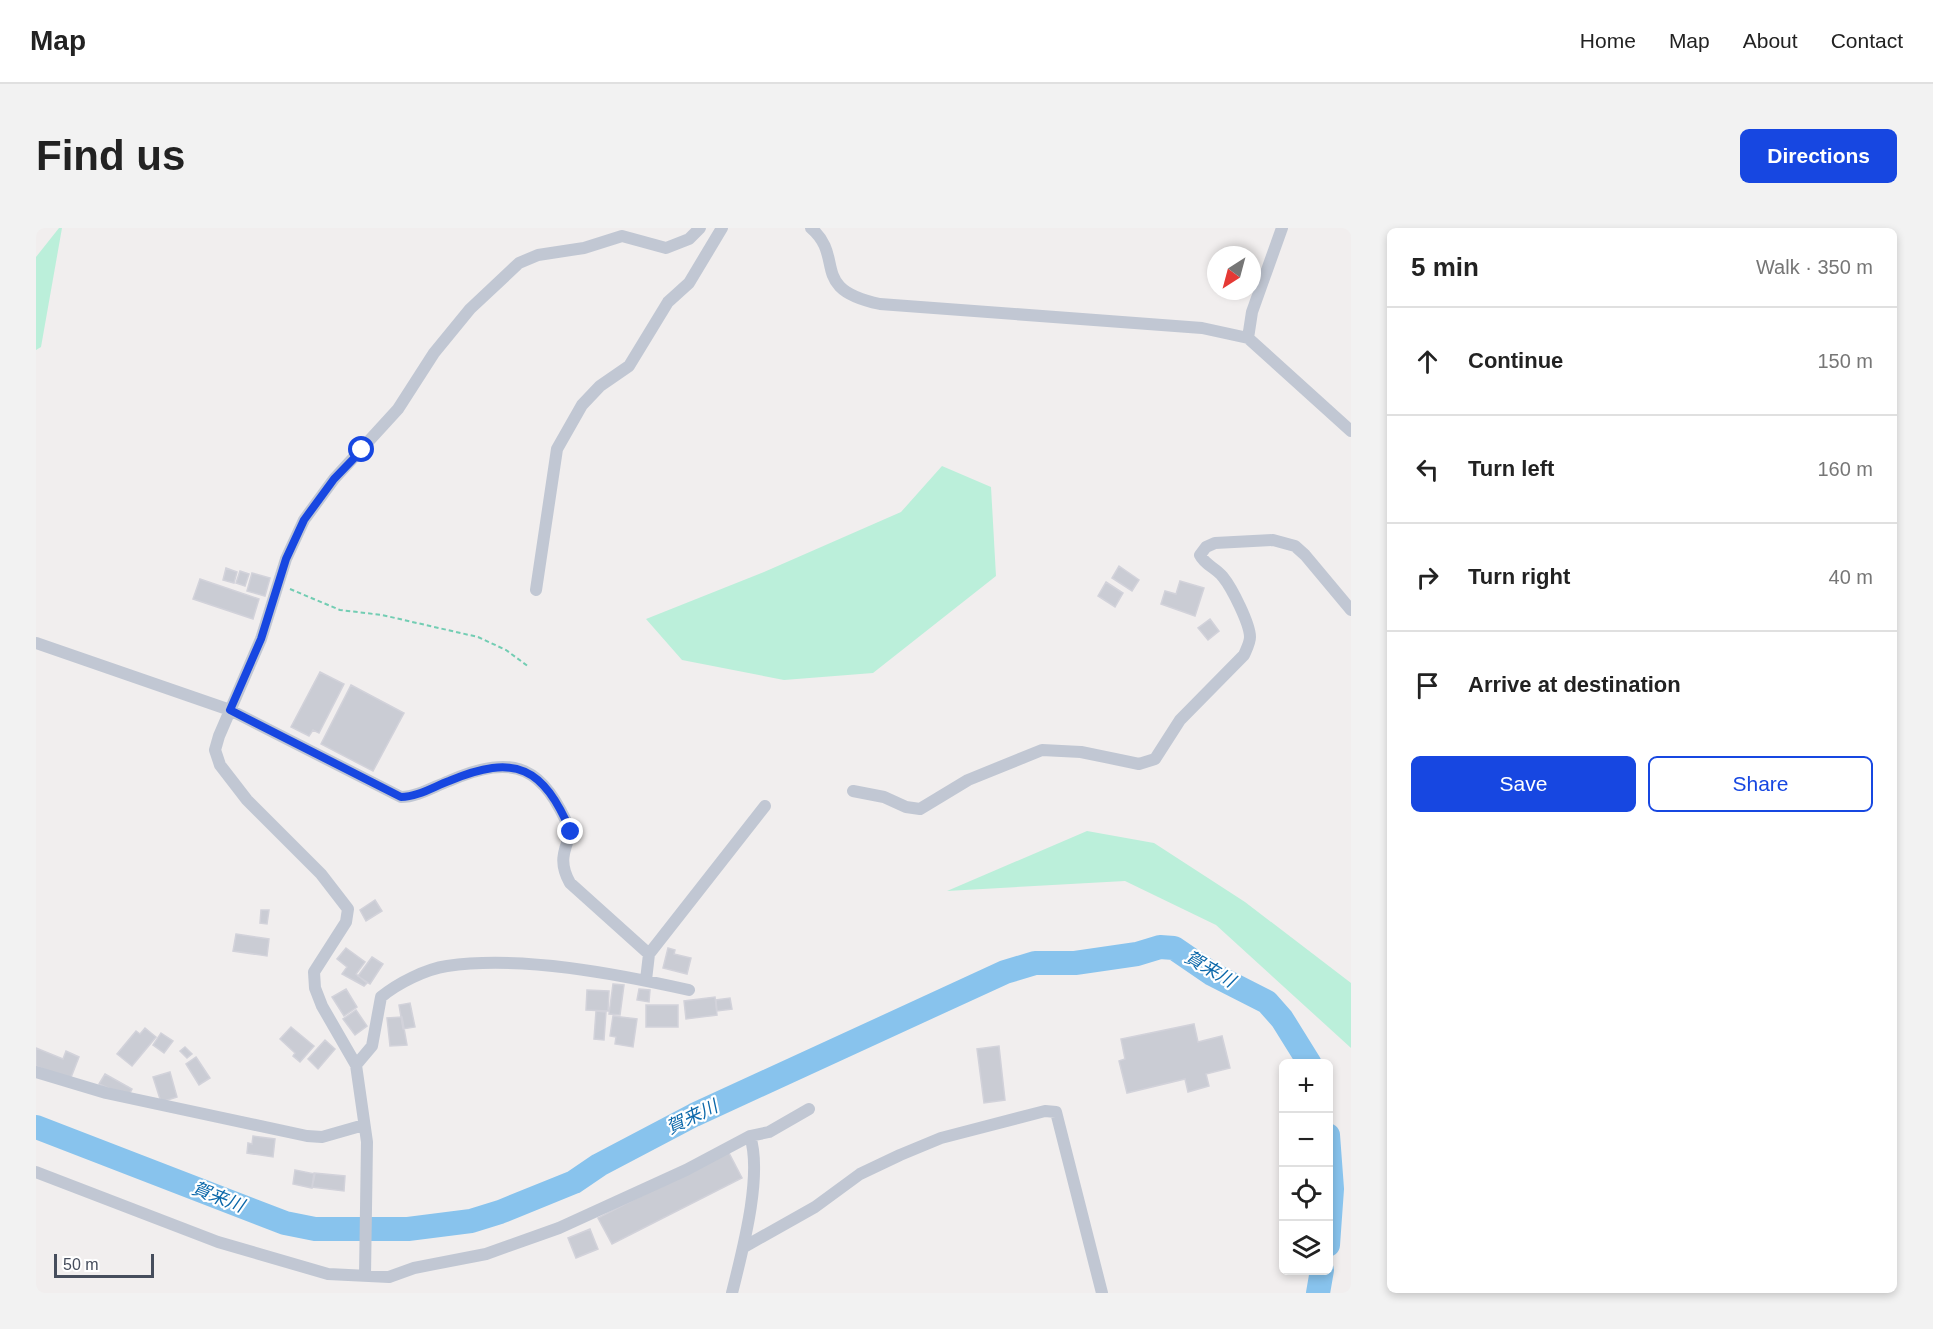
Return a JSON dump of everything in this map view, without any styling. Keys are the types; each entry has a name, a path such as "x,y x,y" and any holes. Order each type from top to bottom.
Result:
{"street":[{"path":"365,1275 367,1142 356,1065 322,1006 315,988 314,972 346,922 348,909 321,874 247,800 220,765 215,750 261,639 286,559 304,520 334,479 398,409 434,353 497,281 519,263 538,255 584,248 621,232 666,248 689,239 700,228"},
{"path":"536,590 545,543 548,497 557,449 582,405 600,386 629,366 668,302 689,283 723,228"},
{"path":"811,228 820,236 837,285 854,299 880,304 1202,328 1248,338 1351,431"},
{"path":"1248,338 1252,312 1282,228"},
{"path":"853,791 884,797 906,807 920,808 968,780 1042,750 1082,752 1139,765 1155,759 1180,720 1244,655 1249,645 1250,637 1241,612 1225,579 1215,568 1204,562 1200,555 1206,547 1215,543 1273,540 1294,546 1305,555 1351,610"},
{"path":"36,643 230,710 401,797 411,797 455,778 503,766 534,774 551,794 571,832 561,857 563,871 570,883 649,954"},
{"path":"646,980 650,966 649,954 765,806"},
{"path":"356,1065 372,1047 381,997 436,968 505,961 646,980 689,990"},
{"path":"36,1072 105,1093 307,1136 322,1137 364,1125"},
{"path":"36,1172 218,1242 328,1274 389,1277 414,1268 486,1254 559,1228 686,1170 750,1136 769,1132 809,1109"},
{"path":"744,1247 815,1206 860,1174 900,1155 941,1138 1045,1111 1056,1112 1102,1293"},
{"path":"732,1293 744,1247 754,1151 750,1136"}],"path":[{"path":"279,584 340,610 382,615 478,637 506,650 529,667"}],"green space":[{"path":"59,228 62,228 41,347 36,350 36,257"},
{"path":"942,466 991,487 996,576 873,673 784,680 682,660 646,619 764,572 901,512"},
{"path":"1087,831 1154,843 1245,902 1351,983 1351,1048 1216,925 1125,881 947,891"}],"building":[{"path":"1119,566 1139,580 1132,591 1112,578"},
{"path":"226,568 237,572 234,583 223,580"},
{"path":"240,571 249,574 245,586 236,583"},
{"path":"252,573 270,578 265,596 247,591"},
{"path":"200,579 259,599 253,619 193,599"},
{"path":"1180,581 1204,588 1195,616 1161,604 1165,591 1176,594"},
{"path":"1106,582 1123,593 1115,607 1098,596"},
{"path":"1210,619 1219,631 1208,640 1198,628"},
{"path":"320,672 344,684 319,733 313,730 309,736 291,727"},
{"path":"351,685 404,713 373,771 321,744"},
{"path":"375,900 382,911 366,921 360,910"},
{"path":"261,910 269,910 267,924 260,923"},
{"path":"236,934 269,939 267,956 233,951"},
{"path":"346,948 365,962 356,974 367,983 364,986 342,974 347,967 337,959"},
{"path":"668,948 675,950 674,954 691,958 687,974 663,968"},
{"path":"372,957 383,964 370,984 358,976"},
{"path":"613,984 624,985 620,1015 609,1014"},
{"path":"346,989 357,1007 344,1016 332,997"},
{"path":"639,989 650,990 649,1002 637,1000"},
{"path":"587,990 609,991 608,1011 586,1010"},
{"path":"715,997 717,1015 686,1019 684,1001"},
{"path":"730,998 732,1009 717,1011 716,1000"},
{"path":"410,1003 415,1027 403,1029 399,1005"},
{"path":"646,1005 678,1005 678,1027 646,1027"},
{"path":"356,1010 367,1026 355,1035 343,1019"},
{"path":"596,1011 606,1012 604,1040 594,1039"},
{"path":"613,1016 637,1019 633,1047 615,1044 616,1037 610,1036"},
{"path":"402,1017 407,1045 390,1046 387,1018"},
{"path":"1194,1024 1198,1042 1222,1036 1230,1068 1206,1074 1209,1086 1188,1092 1185,1079 1127,1093 1119,1061 1125,1059 1121,1039"},
{"path":"291,1027 314,1046 300,1062 293,1056 295,1053 280,1039"},
{"path":"145,1028 156,1037 132,1066 117,1054 136,1031 140,1034"},
{"path":"161,1033 173,1041 164,1053 153,1045"},
{"path":"325,1040 335,1049 318,1069 308,1059"},
{"path":"999,1046 1005,1100 984,1103 977,1049"},
{"path":"185,1047 192,1054 187,1058 180,1051"},
{"path":"36,1048 63,1059 66,1051 79,1057 70,1080 36,1066"},
{"path":"196,1057 210,1078 199,1085 186,1064"},
{"path":"170,1072 177,1097 161,1102 153,1077"},
{"path":"105,1074 132,1089 128,1097 99,1084"},
{"path":"253,1136 275,1139 273,1157 247,1153 248,1143 252,1144"},
{"path":"728,1151 742,1178 612,1244 598,1218"},
{"path":"295,1170 315,1174 312,1188 293,1184"},
{"path":"314,1173 345,1176 344,1191 312,1187"},
{"path":"590,1229 598,1249 576,1258 568,1238"}],"waterway":[{"name":"賀来川","path":"36,1127 285,1223 315,1229 408,1229 471,1221 500,1212 574,1182 599,1165 694,1115 1005,972 1035,963 1075,963 1137,954 1160,947 1174,948 1212,974 1267,1002 1282,1019 1307,1059"},
{"name":"賀来川","path":"1330,1167 1332,1189 1330,1221"},
{"name":"賀来川","path":"1318,1293 1321,1275"}],"route":[{"path":"362,450 334,479 304,520 286,559 261,639 230,710 401,797 411,797 455,778 503,766 524,770 534,774 551,794 571,832"}]}
